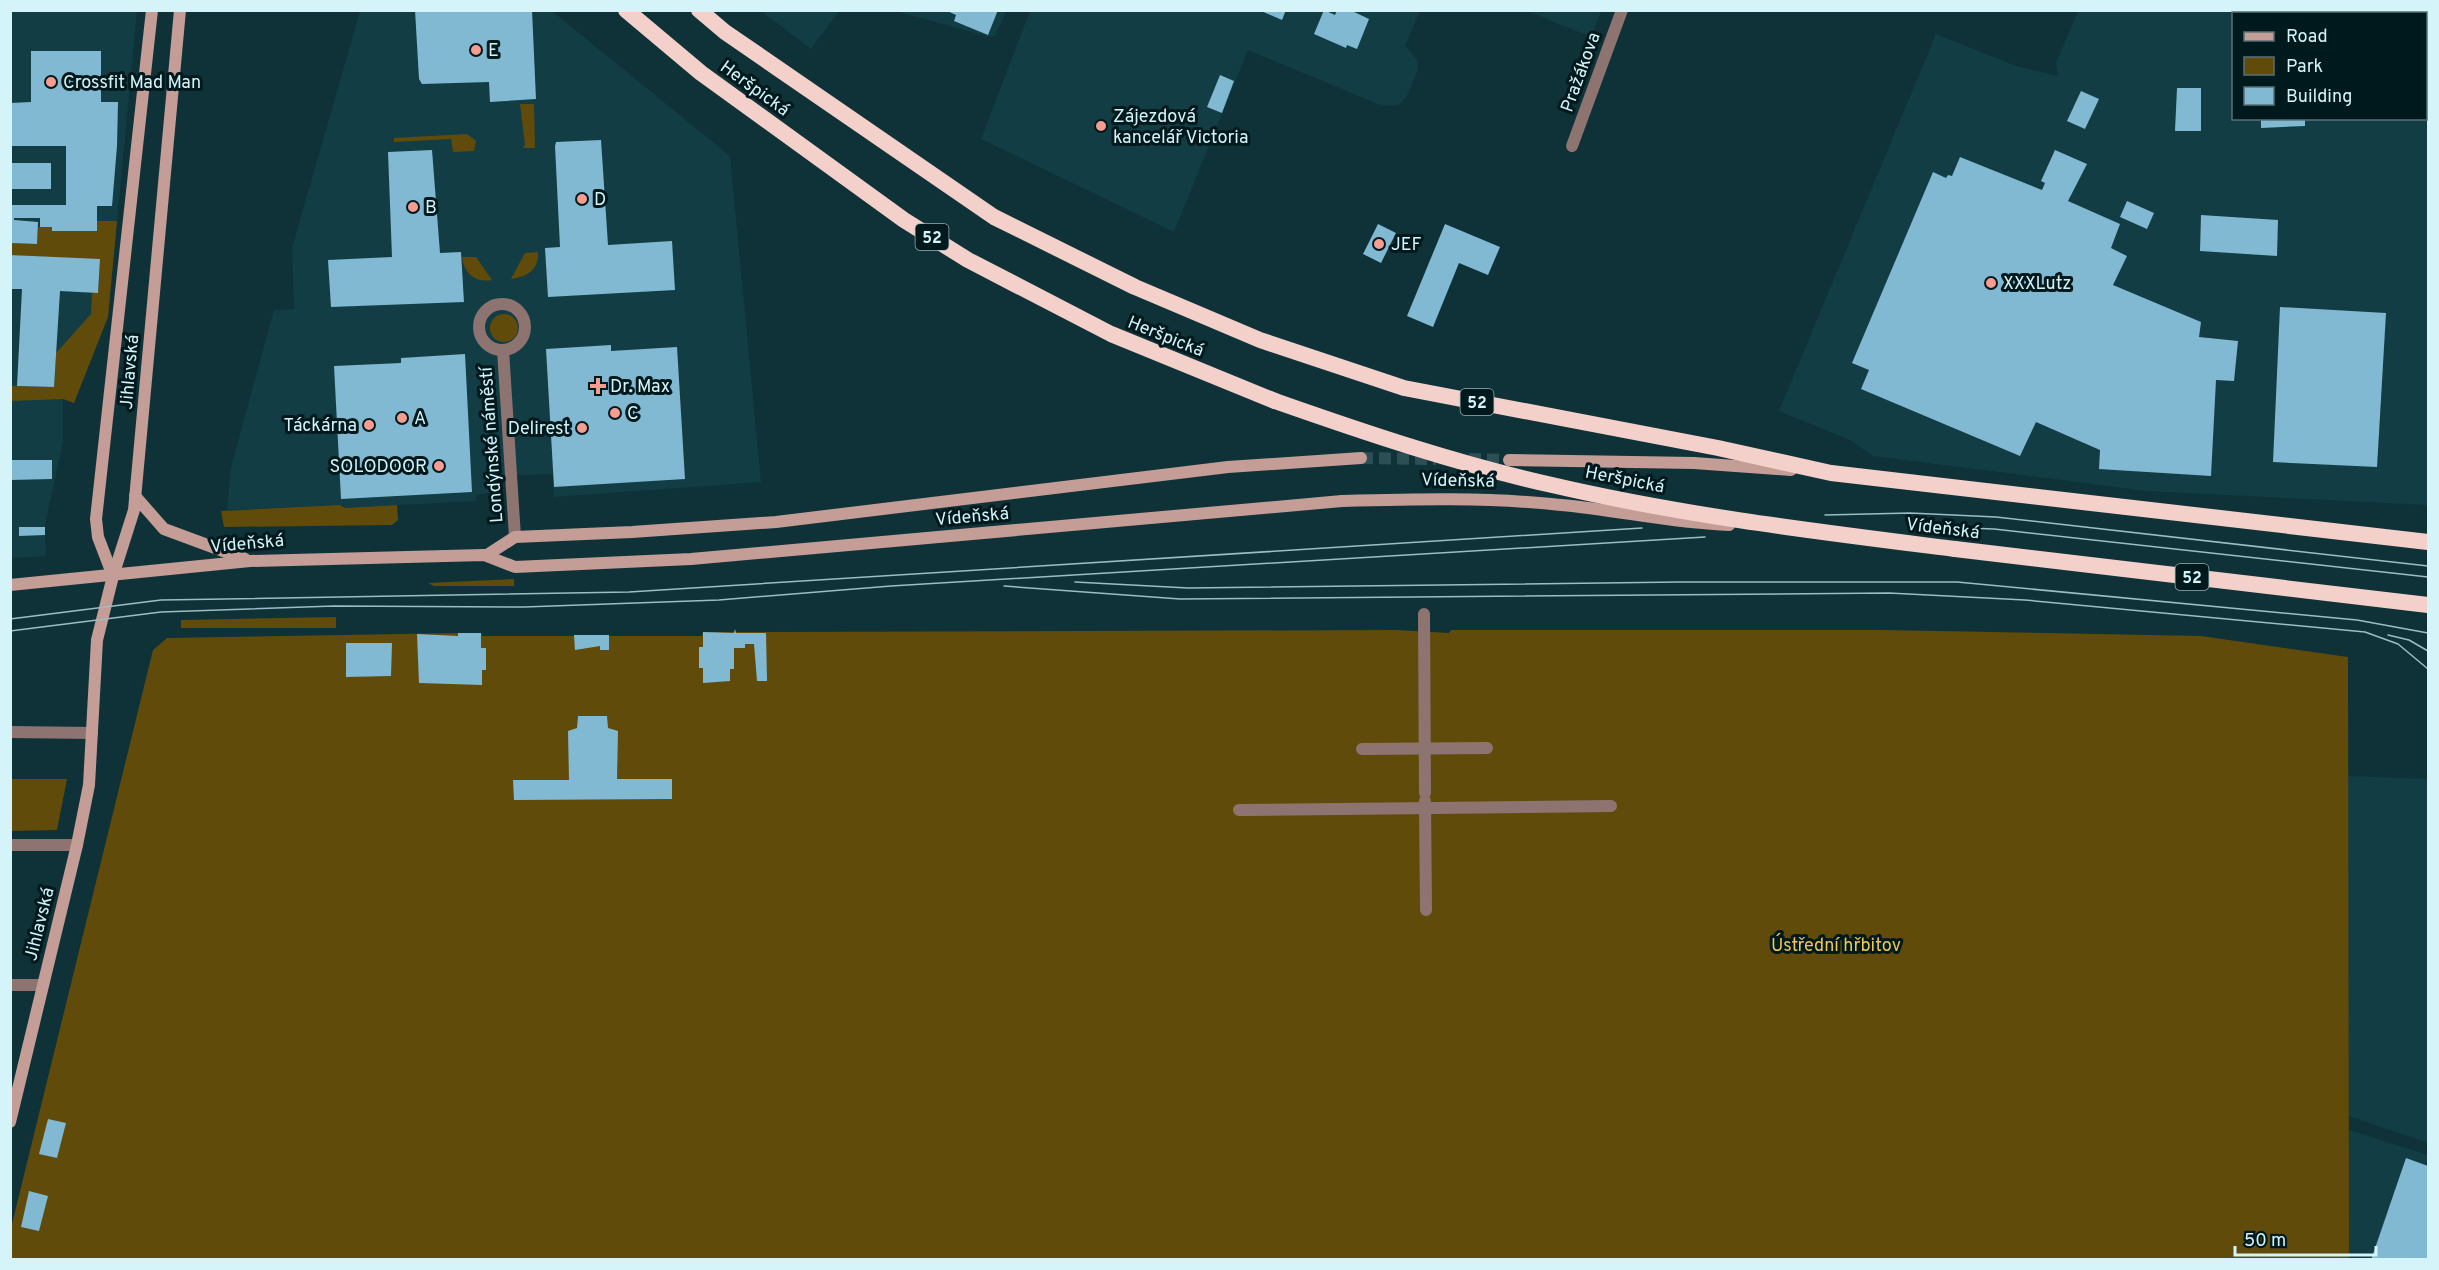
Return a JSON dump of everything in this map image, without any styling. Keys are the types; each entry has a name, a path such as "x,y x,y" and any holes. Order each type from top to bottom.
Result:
{"highway":[{"name":"Heršpická","path":"626,10 710,80 904,220 968,260 1111,334 1275,401 1384,439 1552,485 1768,526"},
{"name":"Heršpická","path":"699,10 725,32 994,217 1135,287 1260,340 1404,388 1832,473"},
{"name":"Vídeňská","path":"1832,473 2428,542"},
{"name":"Vídeňská","path":"1768,526 2428,604"}],"main road":[{"path":"113,576 98,537 96,519 152,10"},
{"name":"Jihlavská","path":"10,1122 77,845 89,785 98,640 113,576 127,539 135,496 180,10"},
{"name":"Vídeňská","path":"515,537 776,522 1228,467 1361,458"},
{"name":"Vídeňská","path":"1509,460 1694,463 1832,473"},
{"path":"135,496 148,514 164,529 250,561"},
{"name":"Vídeňská","path":"10,585 250,561 487,555 515,567 691,559 1341,501 1489,499 1562,505 1701,524 1768,526"},
{"path":"487,555 515,537"}],"street":[{"name":"Pražákova","path":"1572,146 1622,10"},
{"name":"Londýnské náměstí","path":"503,350 515,537"},
{"path":"1424,614 1426,910"},
{"path":"10,732 92,733"},
{"path":"1362,749 1487,747"},
{"path":"1239,810 1425,800 1611,806"},
{"path":"10,845 77,845"},
{"path":"10,985 43,985"}],"shaded area":[{"path":"10,11 137,11 108,317 74,403 63,399 63,442 45,525 46,556 11,558"},
{"path":"360,11 552,11 730,156 761,482 554,497 553,474 489,476 489,493 476,495 476,501 344,508 343,505 227,510 231,467 274,310 294,309 292,248"},
{"path":"761,11 839,11 811,49"},
{"path":"895,11 1006,11 995,36 990,37"},
{"name":"Zájezdová kancelář Victoria","path":"1030,11 1420,11 1405,46 1417,59 1418,70 1406,98 1398,105 1383,106 1248,50 1174,232 981,139"},
{"path":"1528,11 1601,11 1591,37"},
{"path":"2078,11 2428,11 2428,505 2147,491 1873,456 1850,440 1779,411 1936,34 2016,66 2058,76 2056,63"},
{"path":"2348,776 2428,779 2428,1143 2349,1116"},
{"path":"2349,1130 2428,1155 2428,1259 2349,1259"}],"green space":[{"path":"520,104 534,104 535,148 523,148 525,145"},
{"path":"467,134 476,141 474,151 453,152 451,139 394,142 394,138"},
{"path":"97,221 117,221 108,317 74,403 63,399 11,401 11,386 54,387 56,353 91,314 92,293 98,293 100,260 11,255 10,243 37,244 38,227 52,227 52,231 97,231"},
{"path":"538,252 536,264 531,272 511,279 525,253"},
{"path":"462,257 476,257 492,280 476,279 468,273"},
{"path":"504,314 514,318 518,328 514,338 504,342 494,338 490,328 494,318"},
{"path":"340,505 345,508 397,505 398,520 392,525 224,527 221,511"},
{"path":"514,579 514,586 434,586 428,583"},
{"path":"336,617 336,628 181,628 181,620"},
{"name":"Ústřední hřbitov","path":"1397,630 1449,633 1451,630 1882,630 2201,636 2348,657 2349,1259 11,1260 11,1228 153,650 167,638 458,633 481,633 482,636 702,636 703,632"},
{"path":"11,779 67,779 57,830 11,831"}],"building":[{"name":"E","path":"415,10 532,10 536,99 490,102 489,82 422,84 419,79"},
{"path":"945,10 998,10 988,35 954,21 956,15"},
{"path":"1259,10 1286,10 1282,20"},
{"path":"1324,10 1335,15 1337,10 1350,10 1369,19 1357,49 1347,45 1346,48 1314,34"},
{"path":"2236,10 2428,10 2428,113 2427,12 2236,12"},
{"path":"31,51 101,51 101,102 118,102 112,206 97,206 97,231 52,231 52,227 40,227 40,218 14,218 14,220 38,222 37,244 10,243 10,205 66,205 66,146 10,146 10,103 31,102"},
{"path":"1220,75 1234,81 1222,113 1207,107"},
{"path":"2177,88 2201,88 2201,131 2175,131"},
{"path":"2081,91 2099,99 2085,129 2067,121"},
{"path":"2261,120 2305,120 2305,126 2261,128"},
{"name":"D","path":"601,140 608,245 672,241 675,290 548,297 545,248 560,247 556,142"},
{"name":"B","path":"432,150 440,253 461,252 464,302 331,307 328,260 392,257 388,152"},
{"path":"2055,150 2087,164 2068,201 2120,224 2111,248 2127,256 2113,285 2201,322 2199,337 2238,341 2234,381 2216,380 2211,476 2099,469 2100,450 2036,422 2020,456 1861,389 1869,370 1852,363 1933,172 1946,178 1948,175 1952,176 1960,157 2042,190 2045,183 2041,181"},
{"path":"10,163 51,163 51,189 10,189"},
{"path":"2127,201 2154,213 2147,229 2120,217"},
{"path":"2201,215 2278,220 2277,256 2200,251"},
{"name":"JEF","path":"1378,224 1396,233 1381,263 1363,254"},
{"path":"1445,224 1500,247 1488,275 1459,263 1433,327 1407,316"},
{"path":"10,255 100,259 98,293 60,291 54,387 17,386 22,289 10,289"},
{"path":"2280,307 2386,313 2377,467 2273,462"},
{"name":"C","path":"611,345 611,351 677,347 685,479 554,487 546,349"},
{"name":"A","path":"465,354 472,492 341,499 334,366 401,363 401,358"},
{"path":"10,460 52,460 52,479 10,480"},
{"path":"19,527 45,527 45,535 19,536"},
{"path":"735,629 736,633 766,633 767,681 757,681 754,644 745,644 745,648 734,648 734,669 730,669 730,681 703,683 703,668 699,668 699,647 703,647 703,632 734,633"},
{"path":"458,633 481,633 481,648 486,648 486,670 482,670 482,685 419,683 417,634 458,636"},
{"path":"574,635 609,635 609,650 600,650 600,646 575,650"},
{"path":"346,643 392,643 391,676 346,677"},
{"path":"578,716 607,716 608,728 618,731 617,779 672,779 672,799 514,800 513,780 569,780 568,731 577,728"},
{"path":"48,1119 66,1123 57,1158 39,1154"},
{"path":"2406,1158 2428,1166 2428,1260 2371,1260"},
{"path":"29,1191 48,1196 39,1231 21,1227"}],"tunnel":[{"path":"1361,458 1436,459"},
{"path":"1469,459 1509,460"}],"tram line":[{"path":"1825,515 1910,513 1996,517 2428,566"},
{"path":"1912,526 1994,529 2428,577"},
{"path":"10,619 161,600 629,592 1642,528"},
{"path":"10,631 161,612 334,606 524,607 719,600 891,586 1705,537"},
{"path":"1075,582 1188,588 1680,582 1957,582 2357,620 2428,633"},
{"path":"1004,586 1180,599 1889,593 2025,600 2365,632 2398,644 2428,669"},
{"path":"2388,635 2409,640 2428,651"}],"place":[{"name":"E","path":"476,50"},
{"name":"Crossfit Mad Man","path":"51,82"},
{"name":"Zájezdová kancelář Victoria","path":"1101,126"},
{"name":"D","path":"582,199"},
{"name":"B","path":"413,207"},
{"name":"JEF","path":"1379,244"},
{"name":"XXXLutz","path":"1991,283"},
{"name":"Dr. Max","path":"598,386"},
{"name":"C","path":"615,413"},
{"name":"A","path":"402,418"},
{"name":"Táckárna","path":"369,425"},
{"name":"Delirest","path":"582,428"},
{"name":"SOLODOOR","path":"439,466"}]}
